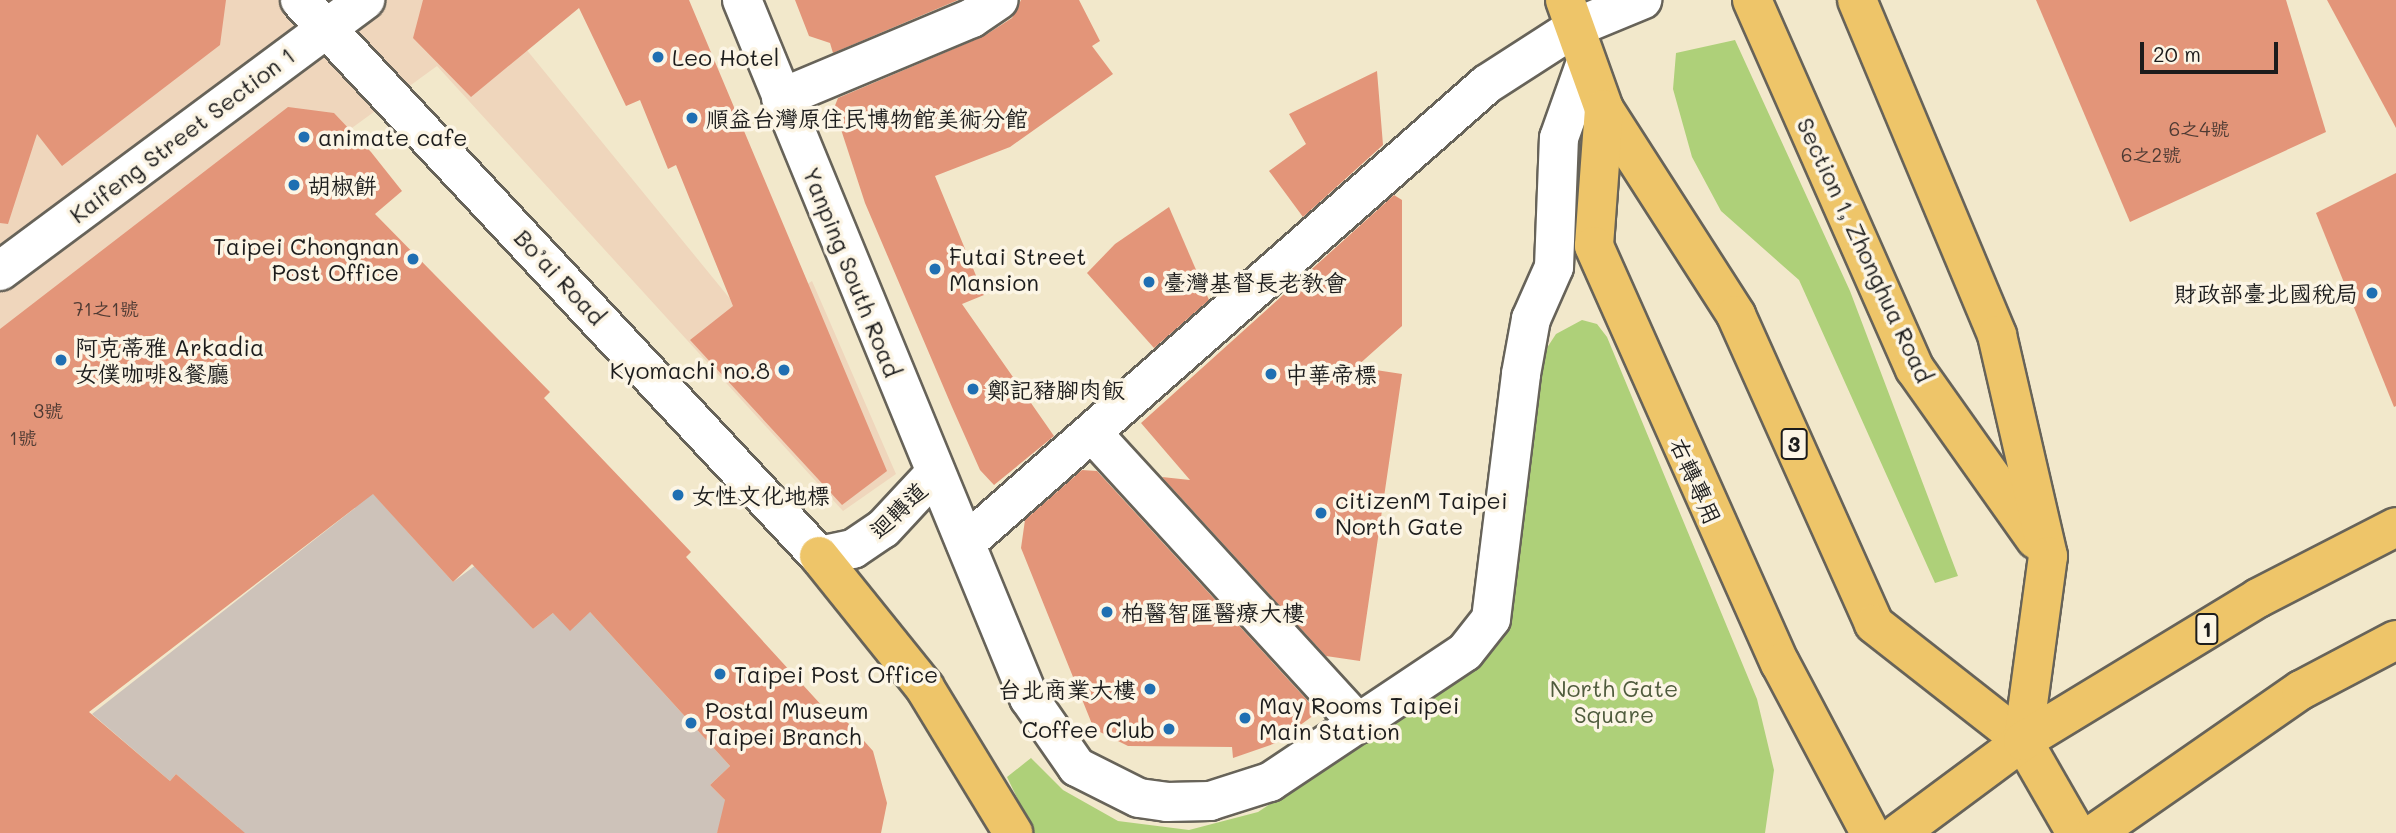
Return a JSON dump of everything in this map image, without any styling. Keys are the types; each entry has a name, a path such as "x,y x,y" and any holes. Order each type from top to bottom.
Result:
{"main road":[{"name":"Section 1, Zhonghua Road","path":"1752,0 1914,369 2048,556"},
{"path":"1857,0 1997,335 2048,556 2023,741"},
{"name":"3","path":"1569,14 1585,65 1604,109 1736,315 1874,624 2023,741 2076,833"},
{"name":"右轉專用","path":"1604,109 1594,246 1780,663 1870,833"},
{"name":"1","path":"1899,833 2023,741 2258,598 2396,527"},
{"path":"820,556 925,688 1013,833"},
{"path":"2095,833 2301,690 2396,640"}],"street":[{"name":"Bo’ai Road","path":"300,0 820,556"},
{"name":"Kaifeng Street Section 1","path":"0,271 365,0"},
{"name":"Yanping South Road","path":"742,0 1029,698 1054,743 1077,767 1139,798 1209,801 1242,794 1359,724 1465,652 1491,620 1526,346 1553,267 1559,138 1585,65"},
{"path":"781,98 972,18 999,0"},
{"path":"966,543 1094,435 1569,14 1642,0"},
{"path":"1094,435 1359,724"},
{"name":"迴轉道","path":"820,556 853,549 883,529 935,473"}],"shaded area":[{"path":"0,0 486,0 749,322 812,281 896,474 843,511 437,66 0,384"},
{"path":"359,478 453,582 480,562 533,629 553,613 590,612 730,766 710,785 730,805 717,833 234,833 238,827 176,774 170,781 92,714 355,508"}],"green space":[{"path":"1735,40 1850,291 1958,576 1935,583 1799,280 1721,211 1692,157 1673,89 1676,53"},
{"name":"North Gate Square","path":"1582,320 1597,324 1607,337 1757,699 1774,770 1765,833 1034,833 1007,777 1031,758 1063,790 1118,821 1189,830 1258,812 1382,730 1514,585 1541,357 1556,334"}],"building":[{"path":"0,0 226,0 220,45 62,166 37,134 8,224 0,223"},
{"path":"423,0 689,0 887,471 842,505 690,340 733,306 676,165 668,169 640,100 626,106 579,8 471,97 413,38"},
{"path":"795,0 958,0 833,53 830,43 809,36"},
{"path":"1021,0 1079,0 1100,41 1092,46 1113,74 1010,147 935,176 984,295 962,304 1054,436 994,485 980,470 865,203 834,108 838,98 984,36 1012,18"},
{"path":"2036,0 2286,0 2326,132 2130,222"},
{"path":"2327,0 2396,0 2396,128"},
{"path":"1377,71 1383,145 1303,217 1269,171 1306,144 1289,114"},
{"path":"288,107 334,113 371,152 402,191 375,214 550,392 544,398 691,552 686,557 835,720 841,715 873,751 887,803 881,833 717,833 725,800 710,785 730,766 590,612 570,631 553,613 533,629 472,564 453,582 373,494 89,712 170,781 176,774 245,833 0,833 0,329"},
{"name":"財政部臺北國稅局","path":"2396,173 2396,406 2394,407 2316,213"},
{"path":"1394,195 1402,200 1402,326 1356,367 1402,374 1360,661 1326,656 1162,477 1190,480 1141,423"},
{"name":"臺灣基督長老教會","path":"1169,207 1209,300 1154,348 1087,273 1115,244"},
{"path":"1082,470 1097,471 1318,712 1276,743 1233,758 1232,747 1128,746 1094,729 1021,548 1025,520"}],"place":[{"name":"Leo Hotel","path":"658,57"},
{"name":"順益台灣原住民博物館美術分館","path":"692,118"},
{"name":"animate cafe","path":"304,137"},
{"name":"胡椒餅","path":"294,185"},
{"name":"Taipei Chongnan Post Office","path":"413,259"},
{"name":"Futai Street Mansion","path":"935,269"},
{"name":"臺灣基督長老教會","path":"1149,282"},
{"name":"財政部臺北國稅局","path":"2372,293"},
{"name":"阿克蒂雅 Arkadia 女僕咖啡&餐廳","path":"61,360"},
{"name":"Kyomachi no.8","path":"784,370"},
{"name":"中華帝標","path":"1271,374"},
{"name":"鄭記豬腳肉飯","path":"973,389"},
{"name":"女性文化地標","path":"678,495"},
{"name":"citizenM Taipei North Gate","path":"1321,513"},
{"name":"柏醫智匯醫療大樓","path":"1107,612"},
{"name":"Taipei Post Office","path":"720,674"},
{"name":"台北商業大樓","path":"1150,689"},
{"name":"May Rooms Taipei Main Station","path":"1245,718"},
{"name":"Postal Museum Taipei Branch","path":"691,723"},
{"name":"Coffee Club","path":"1169,729"}]}
